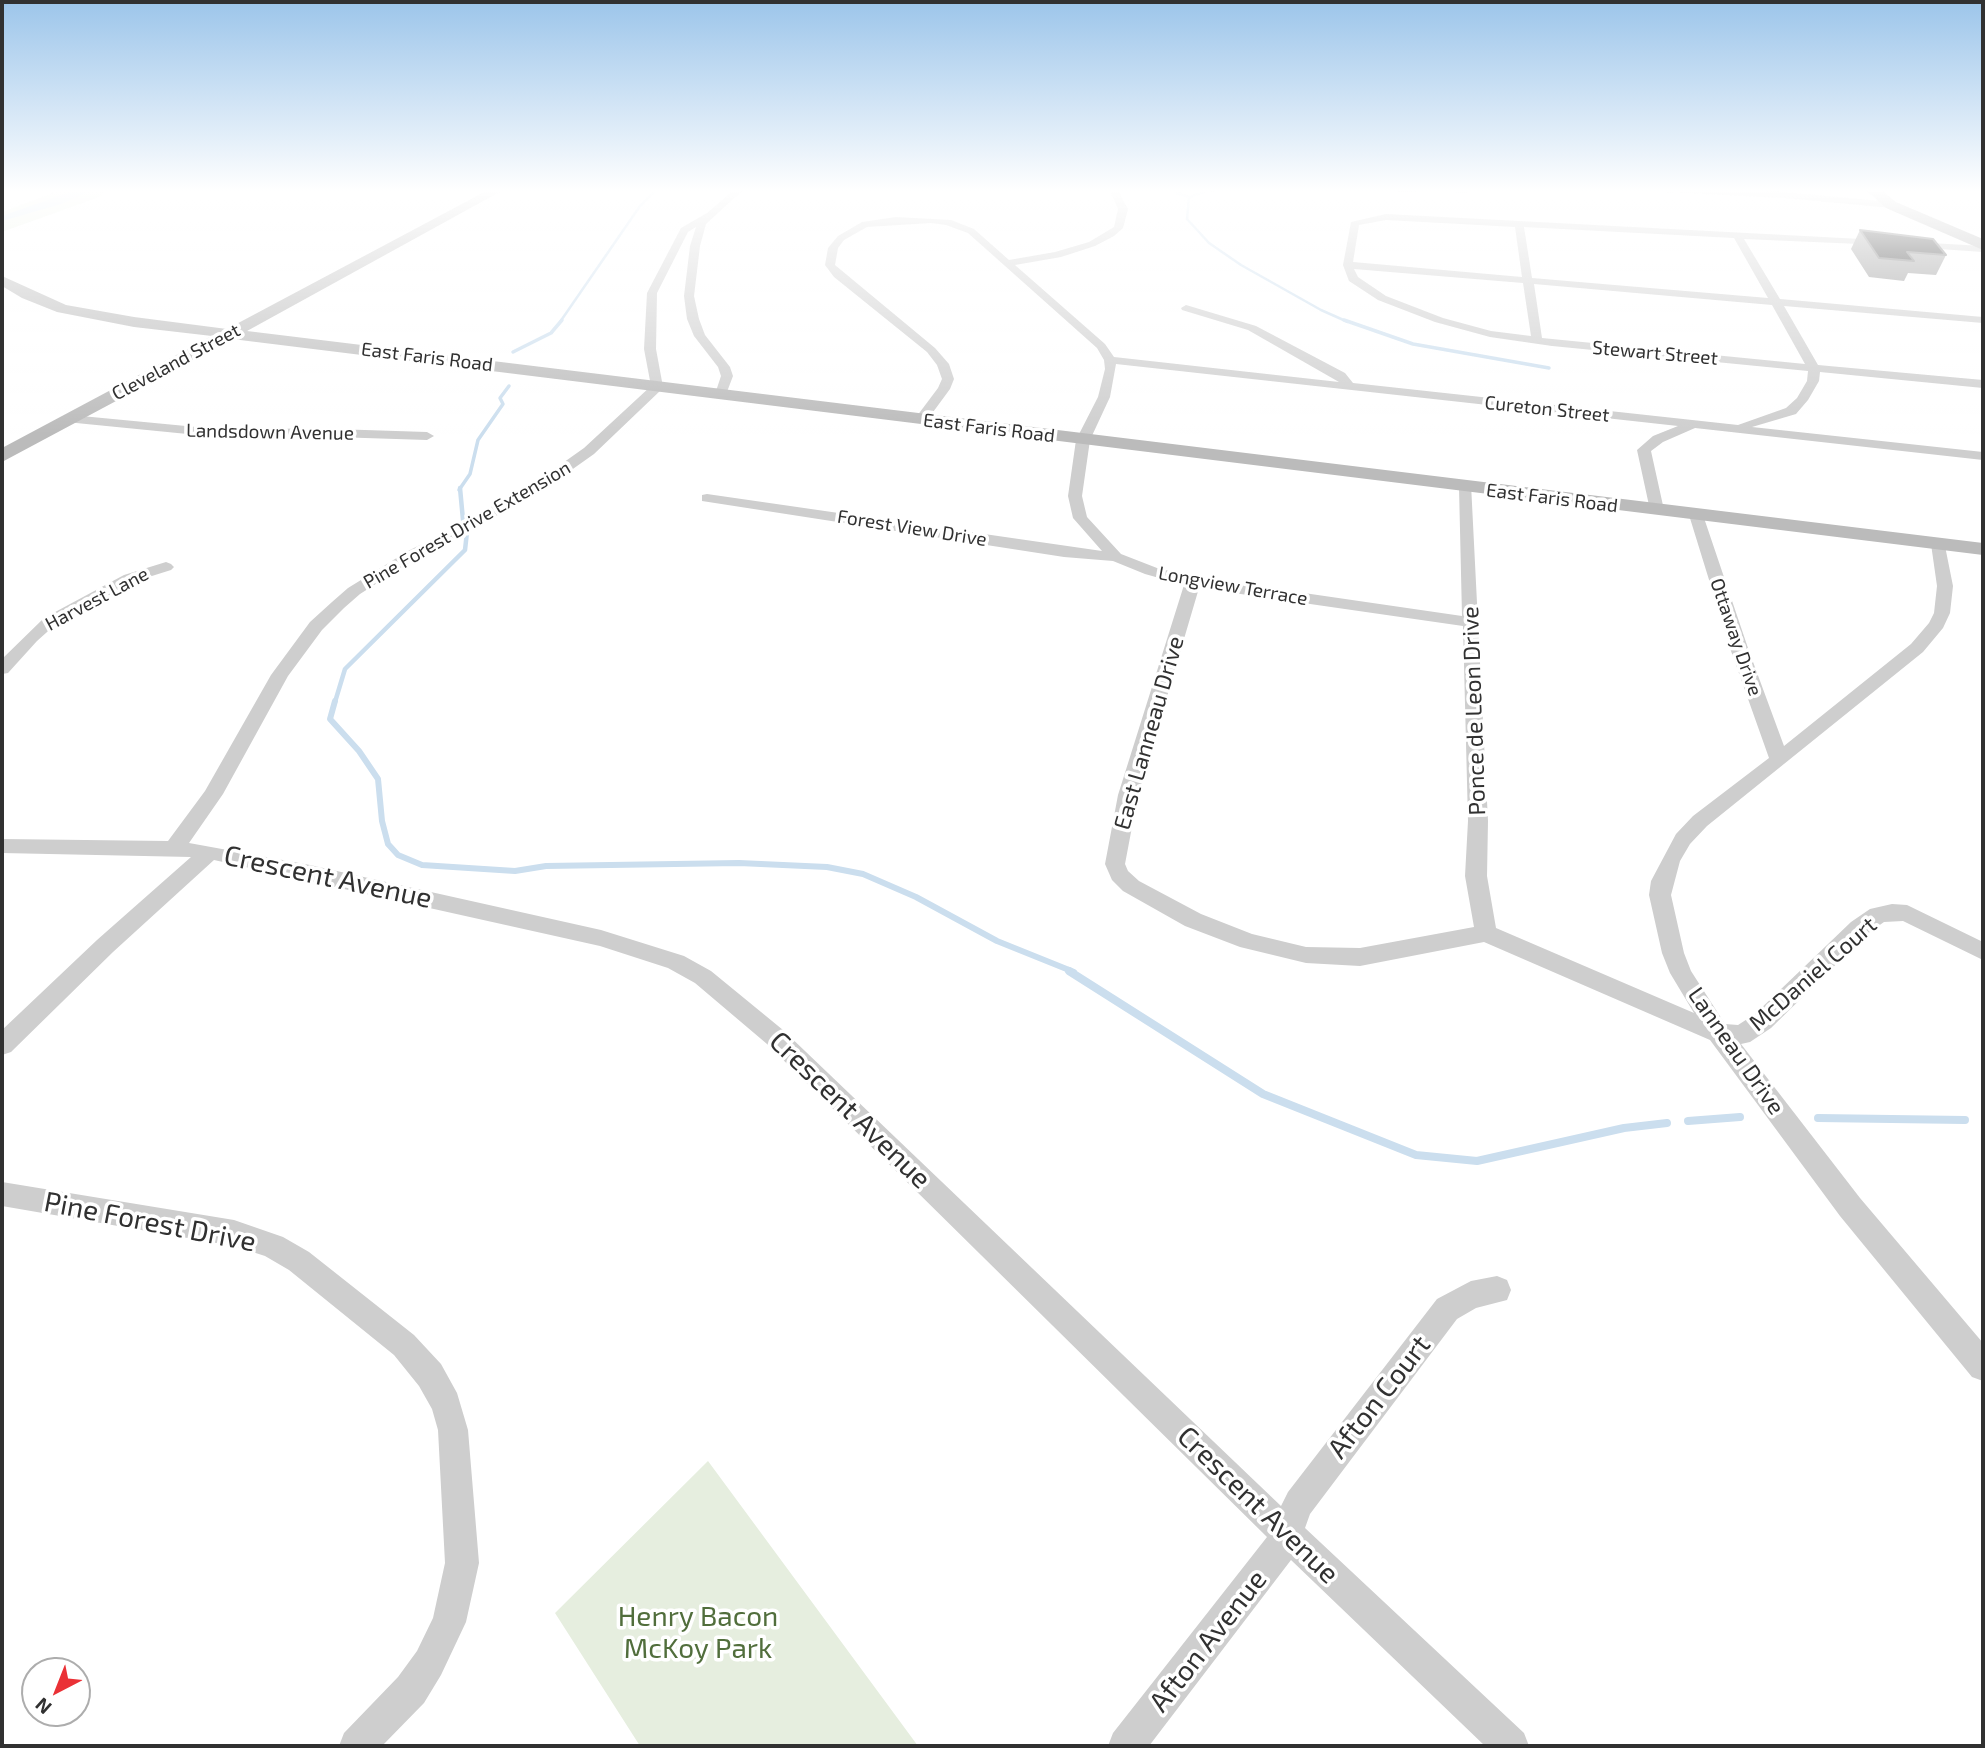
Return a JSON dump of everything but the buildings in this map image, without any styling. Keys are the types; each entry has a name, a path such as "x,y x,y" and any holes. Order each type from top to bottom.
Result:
{"main road":[{"name":"Cleveland Street","path":"2,456 347,271"},
{"name":"East Faris Road","path":"2,280 46,303 83,313 920,420 1983,549"}],"street":[{"path":"657,387 650,349 652,293 663,271"},
{"path":"692,271 689,296 693,319 700,336 724,367 727,376 721,394"},
{"path":"834,271 931,350 947,371 944,389 920,420"},
{"path":"1017,271 1090,334 1110,360"},
{"name":"Stewart Street","path":"1350,271 1353,279 1382,298 1470,329 1537,341 1983,384"},
{"path":"1415,271 1983,320"},
{"path":"1527,271 1537,341"},
{"path":"1725,428 1791,411 1802,400 1813,381 1814,368 1757,271"},
{"path":"1186,308 1252,328 1340,376 1350,387"},
{"name":"Cureton Street","path":"1110,360 1983,456"},
{"name":"Longview Terrace","path":"1110,360 1106,390 1083,440 1075,496 1077,512 1087,527 1116,557 1151,572 1193,582 1471,622"},
{"name":"Pine Forest Drive Extension","path":"174,848 213,794 280,675 316,626 354,591 413,554 473,524 565,468 589,451 657,387"},
{"name":"Landsdown Avenue","path":"71,419 221,434 303,432 427,436"},
{"path":"1657,510 1644,450 1658,439 1694,425"},
{"name":"Ponce de Leon Drive","path":"1466,487 1478,821 1476,876 1486,933"},
{"name":"Forest View Drive","path":"707,498 1064,552 1116,557"},
{"name":"Ottaway Drive","path":"1696,515 1740,651 1779,758"},
{"name":"Lanneau Drive","path":"1939,544 1945,586 1942,612 1937,624 1917,648 1700,821 1683,839 1662,881 1662,907 1673,953 1681,972 1718,1033 1850,1206 1983,1366"},
{"name":"Harvest Lane","path":"2,669 31,637 50,621 130,578 166,567"},
{"name":"East Lanneau Drive","path":"1193,582 1128,795 1115,864 1119,875 1158,903 1193,920 1248,941 1306,955 1360,957 1486,933"},
{"name":"Crescent Avenue","path":"2,846 174,848 210,852 601,938 676,961 703,977 775,1037 1287,1534 1511,1746"},
{"path":"2,1045 105,946 210,852"},
{"name":"McDaniel Court","path":"1718,1033 1742,1035 1763,1021 1858,928 1878,915 1907,913 1983,952"},
{"path":"1486,933 1718,1033"},
{"name":"Pine Forest Drive","path":"2,1194 234,1233 273,1246 299,1261 404,1345 430,1375 446,1404 453,1430 462,1563 449,1622 429,1663 411,1690 357,1746"},
{"name":"Afton Court","path":"1287,1534 1299,1503 1447,1310 1471,1295 1497,1290"},
{"name":"Afton Avenue","path":"1126,1746 1276,1555 1287,1534"}],"green space":[{"name":"Henry Bacon McKoy Park","path":"708,1461 918,1746 640,1746 555,1613"}],"waterway":[{"path":"560,322 595,271"},
{"path":"1251,271 1348,322"},
{"path":"513,352 551,333 562,320"},
{"path":"1344,320 1413,344 1549,368"},
{"path":"460,488 470,474 478,440 503,404 500,398 509,386"},
{"path":"460,488 463,520"},
{"path":"335,702 345,669 465,550 467,532"},
{"path":"335,701 330,719 359,751 378,779 382,821 388,844 398,855 422,865 515,871 546,866 739,863 827,867 863,874 916,897 997,941 1074,972"},
{"path":"1069,971 1263,1094 1416,1155 1477,1161 1624,1128 1667,1123"},
{"path":"1688,1121 1740,1117"},
{"path":"1818,1118 1965,1120"}]}
